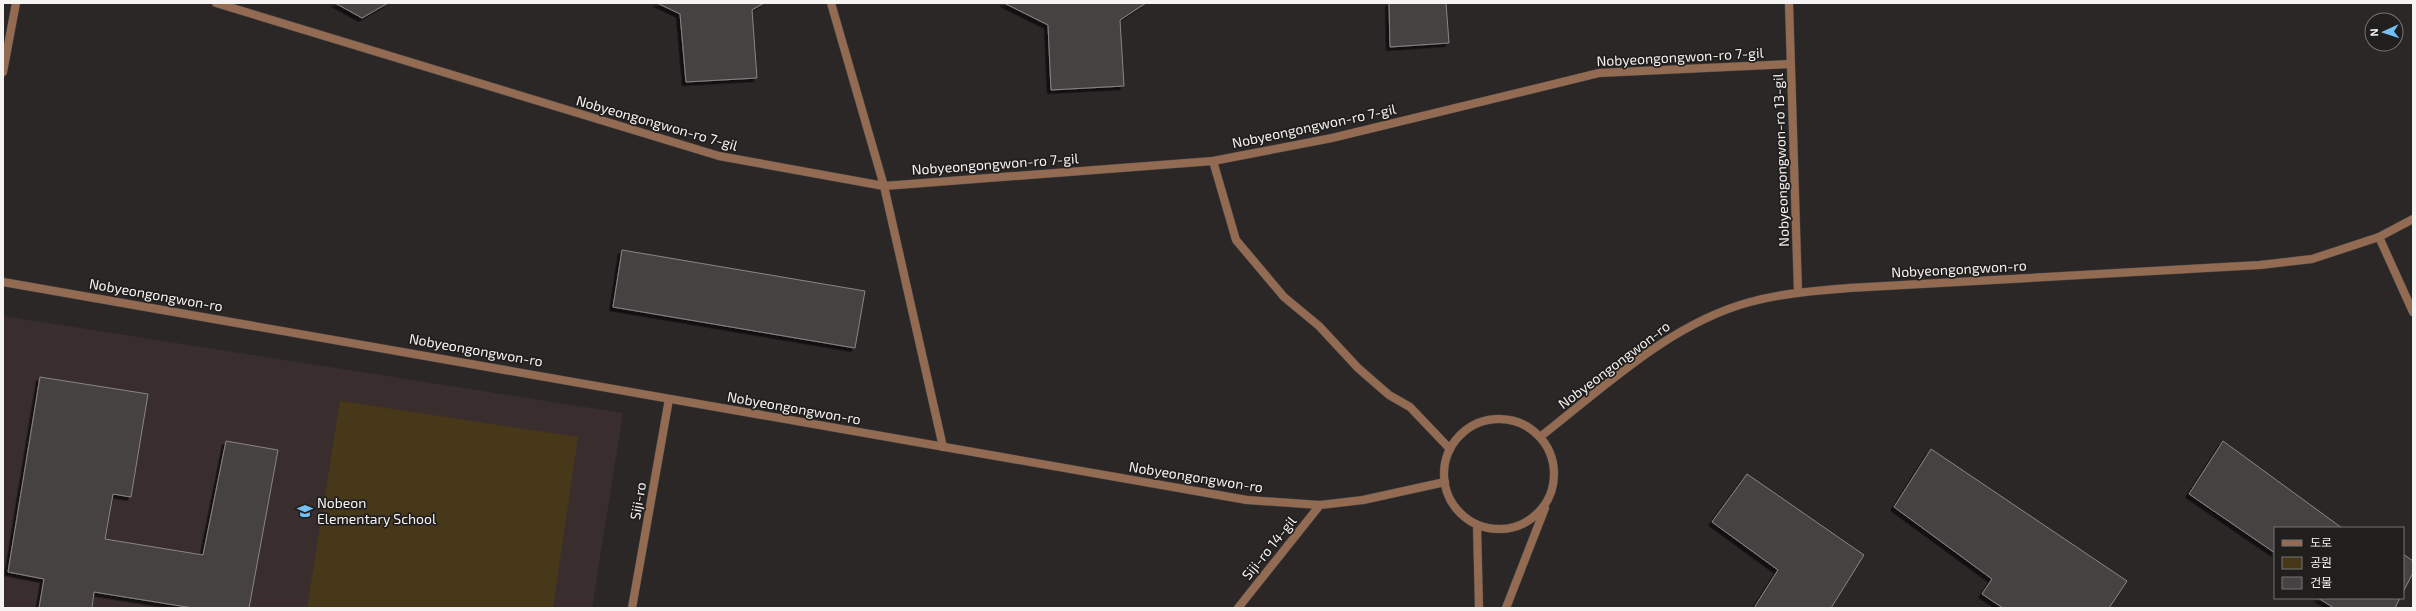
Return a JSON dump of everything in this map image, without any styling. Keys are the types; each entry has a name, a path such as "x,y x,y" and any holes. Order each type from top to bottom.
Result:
{"street":[{"path":"3,72 16,3"},
{"name":"Nobyeongongwon-ro 7-gil","path":"216,3 719,156 884,186 1213,161 1332,138 1599,73 1791,64"},
{"path":"831,3 884,186 943,447"},
{"name":"Nobyeongongwon-ro 13-gil","path":"1789,3 1798,292"},
{"path":"1213,161 1236,240 1284,297 1319,326 1358,368 1389,394 1410,407 1450,449"},
{"name":"Nobyeongongwon-ro","path":"1540,436 1673,335 1750,302 1798,292 2260,265 2312,259 2379,238 2413,219"},
{"path":"2379,238 2413,312"},
{"name":"Nobyeongongwon-ro","path":"3,282 514,370 670,400 1247,500 1320,505 1363,500 1445,482"},
{"name":"Siji-ro","path":"632,608 670,400"},
{"path":"1506,608 1552,490 1555,471 1550,453 1540,436 1526,426 1509,419 1491,419 1474,425 1460,435 1450,449 1445,464 1445,482 1451,500 1462,515 1477,525 1502,529 1514,528 1531,520 1544,506 1552,490"},
{"name":"Siji-ro 14-gil","path":"1238,608 1320,505"},
{"path":"1477,525 1479,608"}],"shaded area":[{"name":"Nobeon Elementary School","path":"3,316 623,413 592,608 3,608"}],"green space":[{"path":"340,401 578,437 553,608 307,608"}],"building":[{"path":"335,3 388,3 362,18"},
{"path":"657,3 764,3 752,10 757,78 686,82 680,14"},
{"path":"1004,3 1146,3 1120,20 1124,86 1051,90 1048,25"},
{"path":"1389,3 1446,3 1449,43 1390,47"},
{"path":"622,250 865,291 855,348 613,307"},
{"path":"40,377 148,394 131,497 113,494 105,539 203,555 226,441 278,450 249,608 193,608 94,592 92,608 39,608 44,579 8,572"},
{"path":"2223,441 2341,527 2274,527 2274,552 2189,494"},
{"path":"1931,449 2127,581 2109,608 2003,608 1982,594 1992,579 1894,507"},
{"path":"1747,474 1864,555 1831,608 1754,608 1778,570 1712,522"},
{"path":"2404,555 2413,561 2413,573 2404,590"},
{"path":"2320,599 2400,599 2395,608 2334,608"}],"place":[{"name":"Nobeon Elementary School","path":"305,511"}]}
